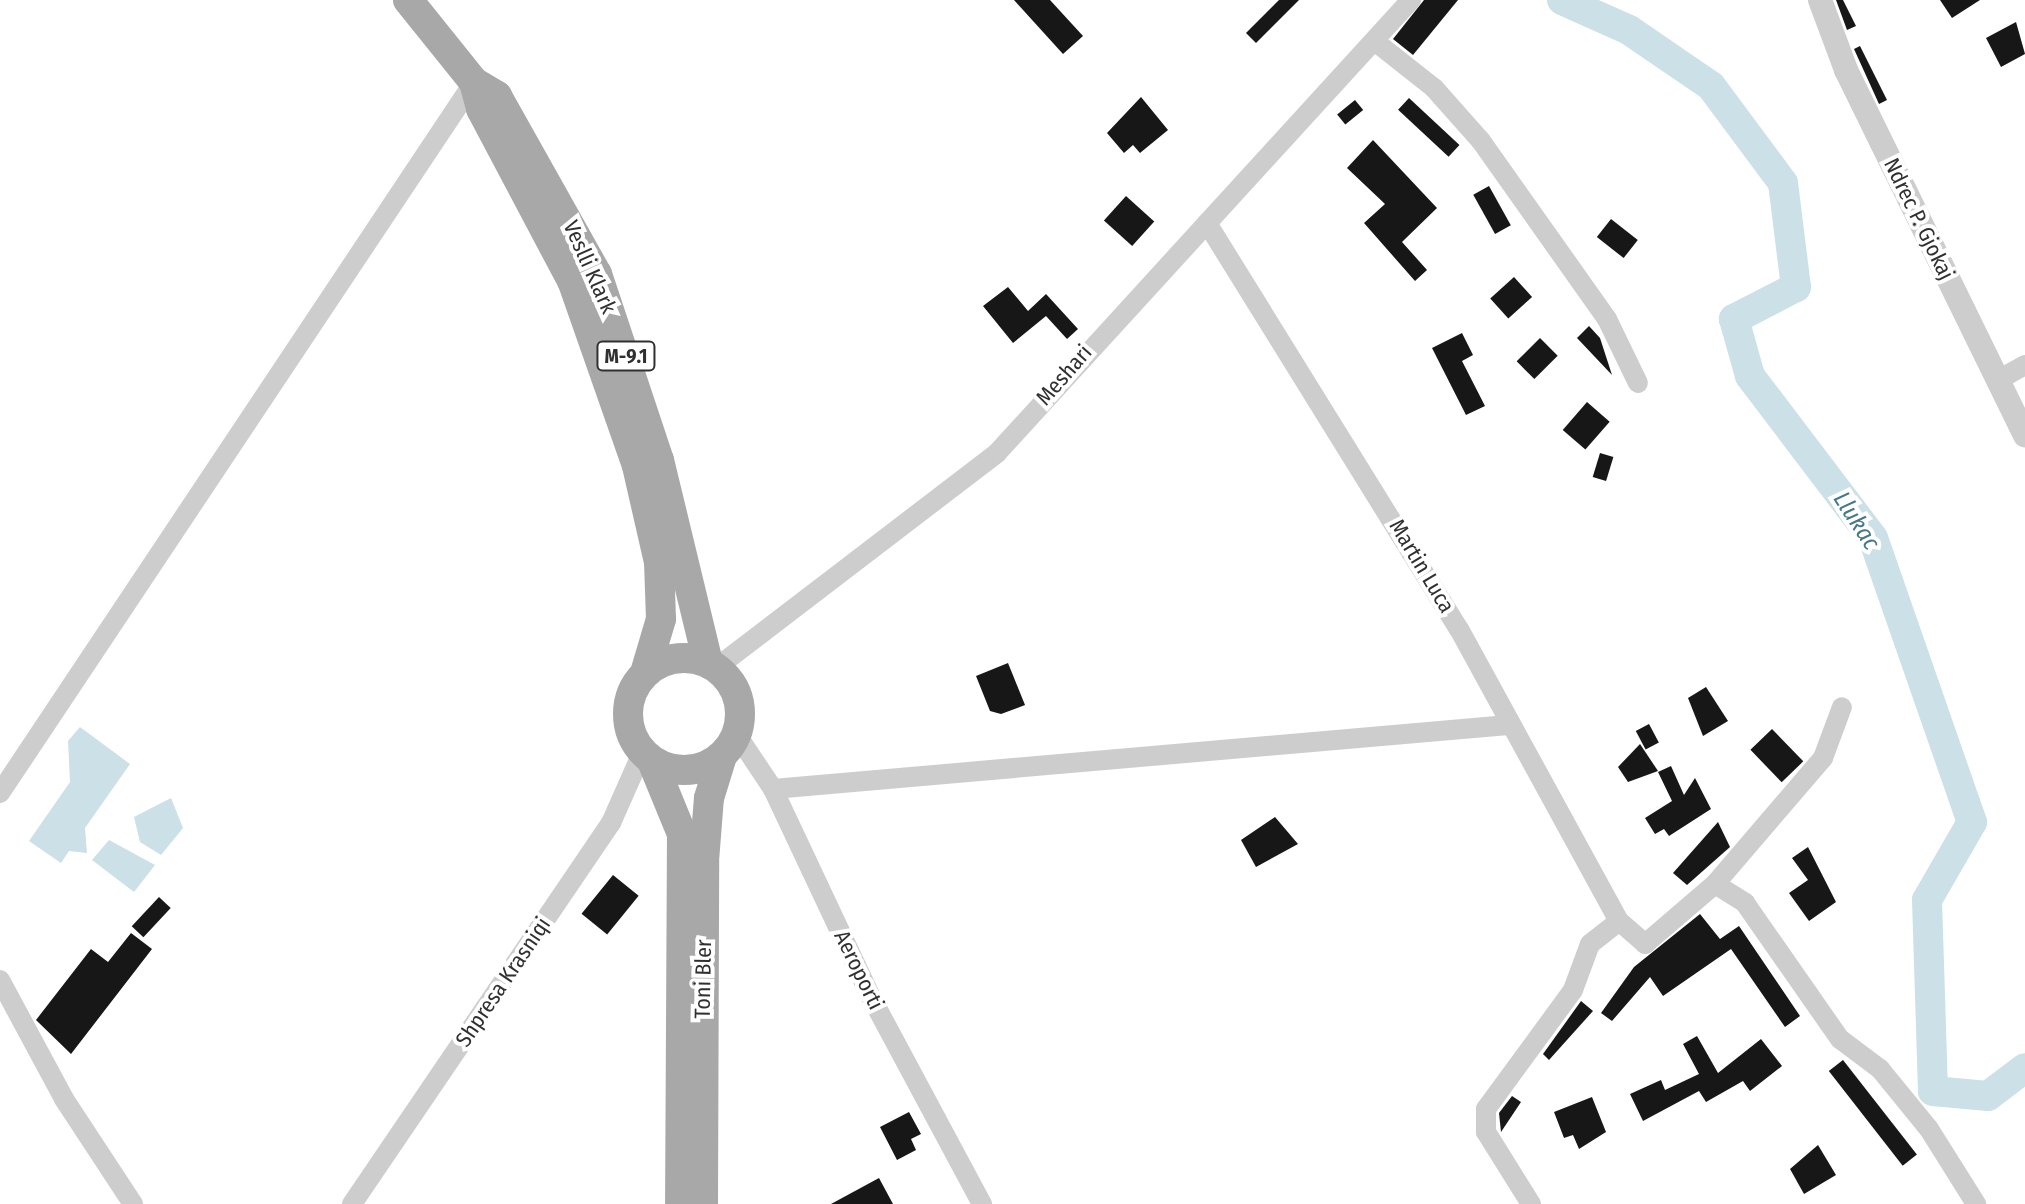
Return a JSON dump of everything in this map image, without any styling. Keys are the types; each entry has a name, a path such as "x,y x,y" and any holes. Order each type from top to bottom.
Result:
{"main road":[{"name":"Veslli Klark","path":"408,0 474,82 497,96 597,274 659,460 712,665"},
{"name":"Veslli Klark","path":"474,82 481,109 573,283 637,466 660,576 661,619 645,673"},
{"path":"645,673 680,658 712,665"},
{"name":"M-9.1","path":"712,665 738,698 729,745"},
{"name":"M-9.1","path":"645,673 627,718 647,757"},
{"path":"647,757 688,770 729,745"},
{"name":"Toni Bler","path":"703,1204 704,861 709,798 729,745"},
{"name":"Toni Bler","path":"647,757 682,834 680,1204"}],"street":[{"name":"Meshari","path":"712,665 997,453 1377,43 1411,0"},
{"name":"Ndrec P. Gjokaj","path":"1820,0 1846,70 2025,435"},
{"path":"1377,43 1434,88 1481,141 1607,319 1638,383"},
{"path":"0,793 474,82"},
{"name":"Martin Luca","path":"1207,223 1356,455 1619,921"},
{"path":"1998,380 2025,365"},
{"path":"1531,1204 1486,1132 1486,1109 1573,990 1590,944 1619,921 1645,944 1715,884 1823,758 1842,707"},
{"path":"773,789 1508,725"},
{"name":"Aeroporti","path":"729,745 773,789 871,997 982,1204"},
{"name":"Shpresa Krasniqi","path":"352,1204 611,823 647,757"},
{"path":"1715,884 1756,916 1829,1025 1880,1069 1976,1204"},
{"path":"0,980 64,1099 133,1204"}],"shaded area":[{"path":"80,727 130,764 85,828 87,853 69,851 61,863 29,841 70,782 68,741"},
{"path":"171,798 183,828 161,855 140,842 134,817"},
{"path":"109,840 155,865 134,892 92,860"}],"building":[{"path":"1014,0 1050,0 1083,36 1063,54"},
{"path":"1279,0 1299,0 1256,43 1246,33"},
{"path":"1424,0 1458,0 1413,55 1393,39"},
{"path":"1836,0 1843,0 1856,26 1847,30"},
{"path":"1940,0 1980,0 1952,18"},
{"path":"2016,22 2025,54 2001,67 1986,38"},
{"path":"1860,46 1887,100 1879,104 1854,49"},
{"path":"1141,97 1168,130 1140,153 1133,145 1124,153 1107,133"},
{"path":"1409,98 1459,145 1449,157 1398,110"},
{"path":"1355,100 1363,110 1345,125 1337,114"},
{"path":"1373,140 1437,208 1402,242 1427,270 1415,281 1364,223 1385,204 1347,168"},
{"path":"1489,186 1511,225 1495,234 1473,195"},
{"path":"1126,196 1154,221 1132,246 1104,221"},
{"path":"1611,219 1638,240 1624,258 1597,237"},
{"path":"1514,277 1532,297 1508,318 1490,298"},
{"path":"1008,287 1028,311 1046,294 1078,329 1067,339 1046,316 1013,343 983,306"},
{"path":"1589,326 1600,338 1612,375 1577,338"},
{"path":"1462,333 1473,355 1462,361 1485,406 1466,415 1432,348"},
{"path":"1540,338 1558,356 1534,379 1517,361"},
{"path":"1587,402 1610,422 1585,450 1563,430"},
{"path":"1600,453 1613,457 1606,481 1593,477"},
{"path":"1008,663 1025,705 1001,714 990,711 976,676"},
{"path":"1706,687 1728,721 1703,736 1688,698"},
{"path":"1649,724 1659,743 1646,750 1636,731"},
{"path":"1772,729 1803,761 1782,782 1750,750"},
{"path":"1640,744 1658,771 1628,782 1618,767"},
{"path":"1671,766 1684,795 1695,778 1711,809 1669,836 1664,829 1655,834 1645,818 1672,801 1658,772"},
{"path":"1275,817 1298,844 1256,867 1241,840"},
{"path":"1718,822 1730,847 1687,885 1673,873"},
{"path":"1808,847 1836,902 1809,921 1789,893 1808,880 1792,858"},
{"path":"613,875 639,896 607,935 582,914"},
{"path":"159,897 171,908 143,937 132,926"},
{"path":"1700,914 1720,939 1739,926 1800,1016 1785,1027 1731,949 1663,996 1650,977 1612,1021 1601,1013 1634,967"},
{"path":"131,933 152,949 71,1054 36,1020 91,949 108,962"},
{"path":"1581,1001 1593,1011 1549,1060 1543,1054"},
{"path":"1697,1036 1718,1073 1761,1039 1782,1066 1750,1091 1743,1081 1706,1102 1699,1091 1643,1121 1630,1094 1661,1080 1665,1090 1699,1074 1683,1044"},
{"path":"1843,1060 1917,1155 1903,1166 1829,1071"},
{"path":"1512,1096 1521,1102 1501,1132 1499,1113"},
{"path":"1592,1097 1606,1132 1579,1149 1573,1135 1564,1138 1554,1112"},
{"path":"909,1112 921,1134 911,1139 916,1150 897,1160 880,1127"},
{"path":"1818,1145 1836,1175 1804,1194 1790,1169"},
{"path":"879,1178 893,1204 831,1204"}],"waterway":[{"name":"Llukac","path":"1562,0 1629,30 1711,86 1783,183 1796,287 1734,319 1750,376 1873,538 1972,822 1927,900 1933,1091 1988,1096 2025,1068"}]}
